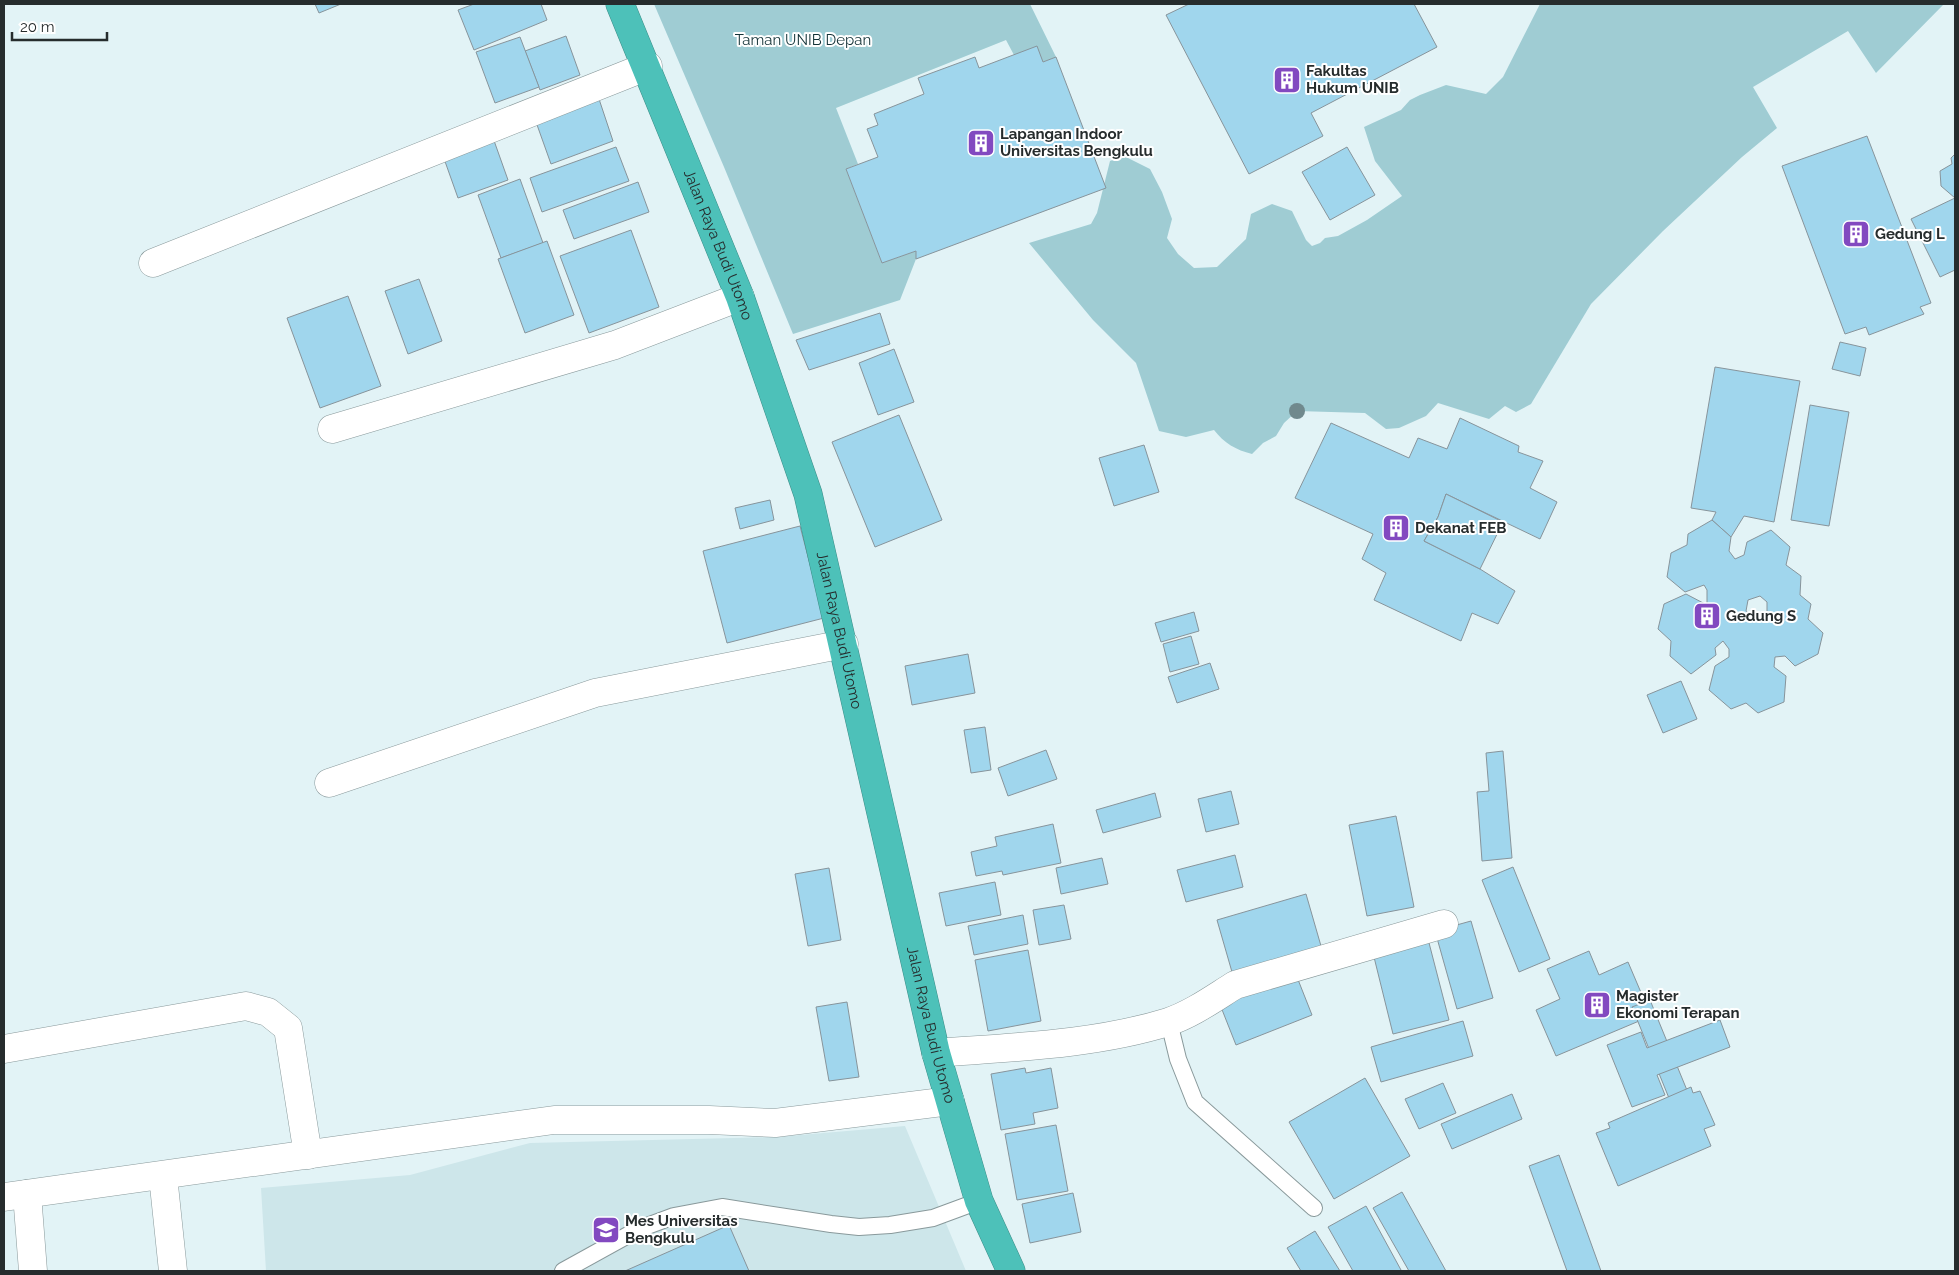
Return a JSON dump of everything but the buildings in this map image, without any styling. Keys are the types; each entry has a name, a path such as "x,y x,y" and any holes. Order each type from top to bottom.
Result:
{"highway":[{"name":"Jalan Raya Budi Utomo","path":"620,4 648,66 740,297 808,494 844,644 936,1053 979,1201 1011,1271"}],"street":[{"path":"153,263 648,66"},
{"path":"332,429 615,345 740,297"},
{"path":"329,783 595,694 844,644"},
{"path":"936,1053 1102,1037 1169,1022 1206,1004 1235,985 1444,924"},
{"path":"4,1049 246,1006 268,1012 288,1028 308,1155"},
{"path":"33,1271 15,1196 554,1120 708,1120 775,1123 950,1101"},
{"path":"163,1176 173,1271"}],"lane":[{"path":"1169,1022 1178,1059 1195,1102 1314,1208"},
{"path":"563,1271 639,1229 674,1216 722,1207 831,1224 859,1226 890,1225 933,1218 979,1201"}],"shaded area":[{"name":"Mes Universitas Bengkulu","path":"905,1126 966,1271 266,1271 261,1188 410,1175 530,1143 777,1137"}],"green space":[{"name":"Taman UNIB Depan","path":"654,4 1030,4 1056,57 1043,62 1014,55 1006,40 836,108 858,164 846,169 882,263 916,251 916,259 900,300 793,334"},
{"path":"1540,4 1944,4 1876,73 1848,31 1753,87 1777,128 1742,157 1663,231 1591,304 1531,404 1516,412 1505,406 1489,419 1438,403 1426,416 1399,428 1386,429 1365,413 1297,411 1284,423 1276,436 1263,443 1252,454 1231,445 1214,430 1186,437 1159,431 1136,363 1093,320 1029,243 1091,224 1097,213 1110,161 1124,156 1150,169 1162,192 1172,219 1167,238 1178,254 1194,268 1217,267 1246,239 1251,214 1272,204 1292,211 1306,240 1312,246 1320,243 1325,238 1338,236 1367,220 1402,196 1375,161 1364,127 1401,110 1410,100 1446,85 1486,94 1503,77"}],"place":[{"name":"Fakultas Hukum UNIB","path":"1287,80"},
{"name":"Lapangan Indoor Universitas Bengkulu","path":"981,143"},
{"name":"Gedung L","path":"1856,234"},
{"name":"Dekanat FEB","path":"1396,528"},
{"name":"Gedung S","path":"1707,616"},
{"name":"Magister Ekonomi Terapan","path":"1597,1005"},
{"name":"Mes Universitas Bengkulu","path":"606,1230"}]}
